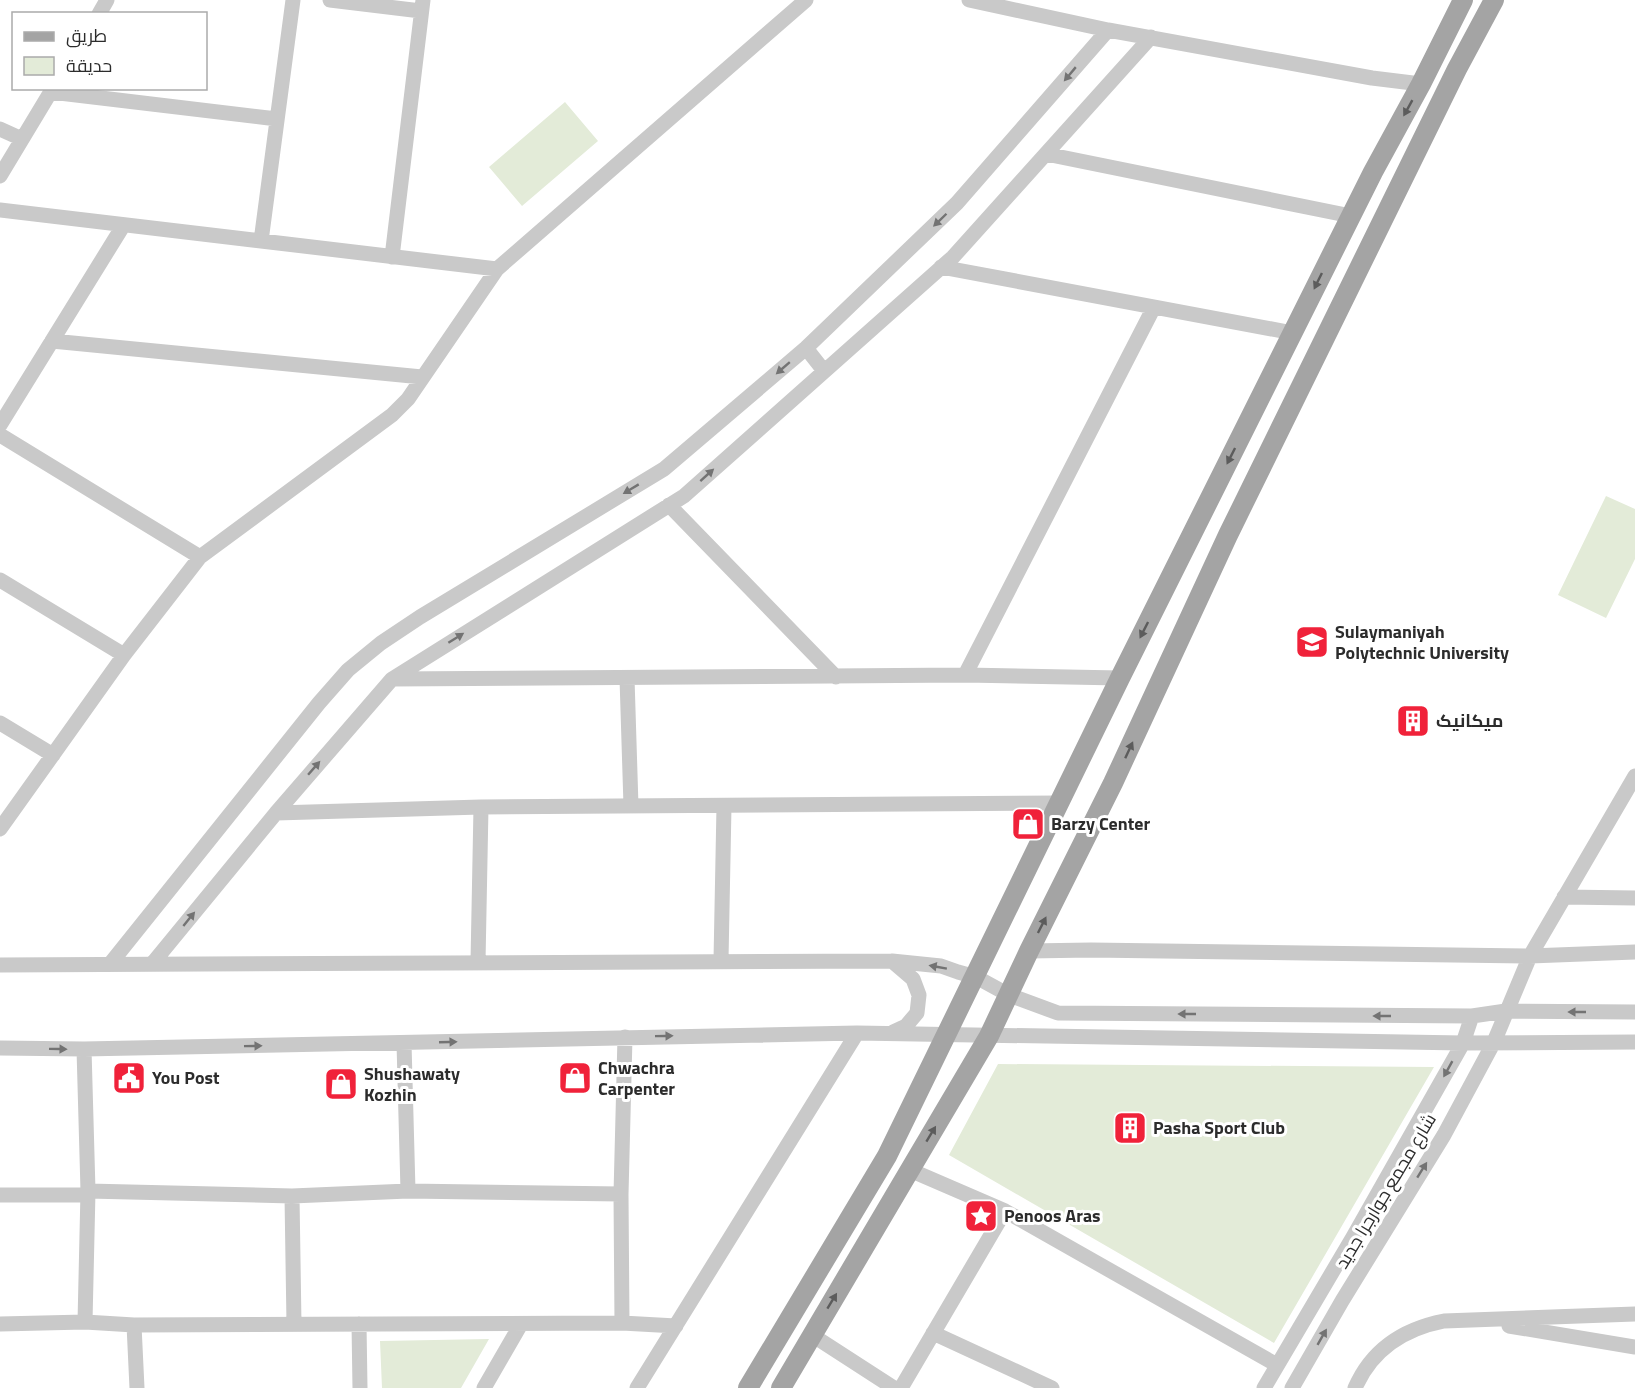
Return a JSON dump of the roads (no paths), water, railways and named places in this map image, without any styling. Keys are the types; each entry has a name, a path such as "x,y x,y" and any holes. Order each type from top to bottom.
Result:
{"main road":[{"path":"748,1388 887,1156 1120,678 1351,216 1463,0"},
{"path":"781,1388 988,1036 1113,783 1228,535 1467,50 1494,0"},
{"path":"1443,40 1467,50"}],"street":[{"path":"261,241 293,0"},
{"path":"330,0 422,6 392,257"},
{"path":"0,829 124,655 200,557 392,415 408,399 497,269 806,0"},
{"path":"969,0 1108,30 1372,78 1421,84"},
{"path":"110,964 348,670 381,643 420,617 664,469 806,348 957,203 1108,30"},
{"path":"152,964 276,813 392,679 684,495 942,267 1151,37"},
{"path":"0,176 52,90 277,119"},
{"path":"0,129 22,139"},
{"path":"1046,154 1351,216"},
{"path":"0,210 497,269"},
{"path":"0,425 123,226"},
{"path":"942,267 1293,333"},
{"path":"965,675 1154,307"},
{"path":"52,341 422,377"},
{"path":"806,348 824,371"},
{"path":"0,435 200,557"},
{"path":"669,505 836,677"},
{"path":"0,580 124,655"},
{"path":"392,679 965,675 1120,678"},
{"path":"627,678 631,806"},
{"path":"0,723 53,754"},
{"name":"شارع مجمع جوارجرا جديد","path":"1292,1388 1342,1301 1444,1135 1494,1042 1530,956 1635,776"},
{"path":"276,813 481,807 1060,803"},
{"path":"721,960 724,806"},
{"path":"478,962 481,807"},
{"path":"1564,897 1635,898"},
{"path":"1029,951 1530,956 1635,952"},
{"path":"0,965 892,961 941,966 976,977 1009,995 1058,1013 1472,1016 1506,1011 1635,1012"},
{"path":"890,1033 906,1026 917,1013 919,995 913,979 892,961"},
{"name":"شارع مجمع جوارجرا جديد","path":"1264,1388 1463,1043 1472,1016"},
{"path":"637,1388 857,1033"},
{"path":"0,1063 7,1048 84,1049 857,1033 1463,1043 1635,1042"},
{"path":"622,1323 621,1194 625,1037"},
{"path":"404,1043 408,1191"},
{"path":"84,1049 88,1193 85,1322"},
{"path":"910,1170 1005,1210 1277,1365"},
{"path":"0,1195 88,1193 292,1196 408,1191 621,1194"},
{"path":"292,1196 294,1324"},
{"path":"901,1388 1005,1210"},
{"path":"1355,1388 1361,1375 1378,1353 1412,1329 1444,1321 1635,1314"},
{"path":"1476,1321 1635,1347"},
{"path":"0,1324 85,1322 134,1325 622,1323 676,1326"},
{"path":"359,1324 360,1388"},
{"path":"484,1388 521,1324"},
{"path":"134,1325 137,1388"},
{"path":"933,1333 1052,1388"},
{"path":"812,1335 894,1388"}],"place":[{"name":"Sulaymaniyah Polytechnic University","path":"1312,642"},
{"name":"میکانیک","path":"1413,721"},
{"name":"Barzy Center","path":"1028,824"},
{"name":"You Post","path":"129,1078"},
{"name":"Chwachra Carpenter","path":"575,1078"},
{"name":"Shushawaty Kozhin","path":"341,1084"},
{"name":"Pasha Sport Club","path":"1130,1128"},
{"name":"Penoos Aras","path":"981,1216"}]}
